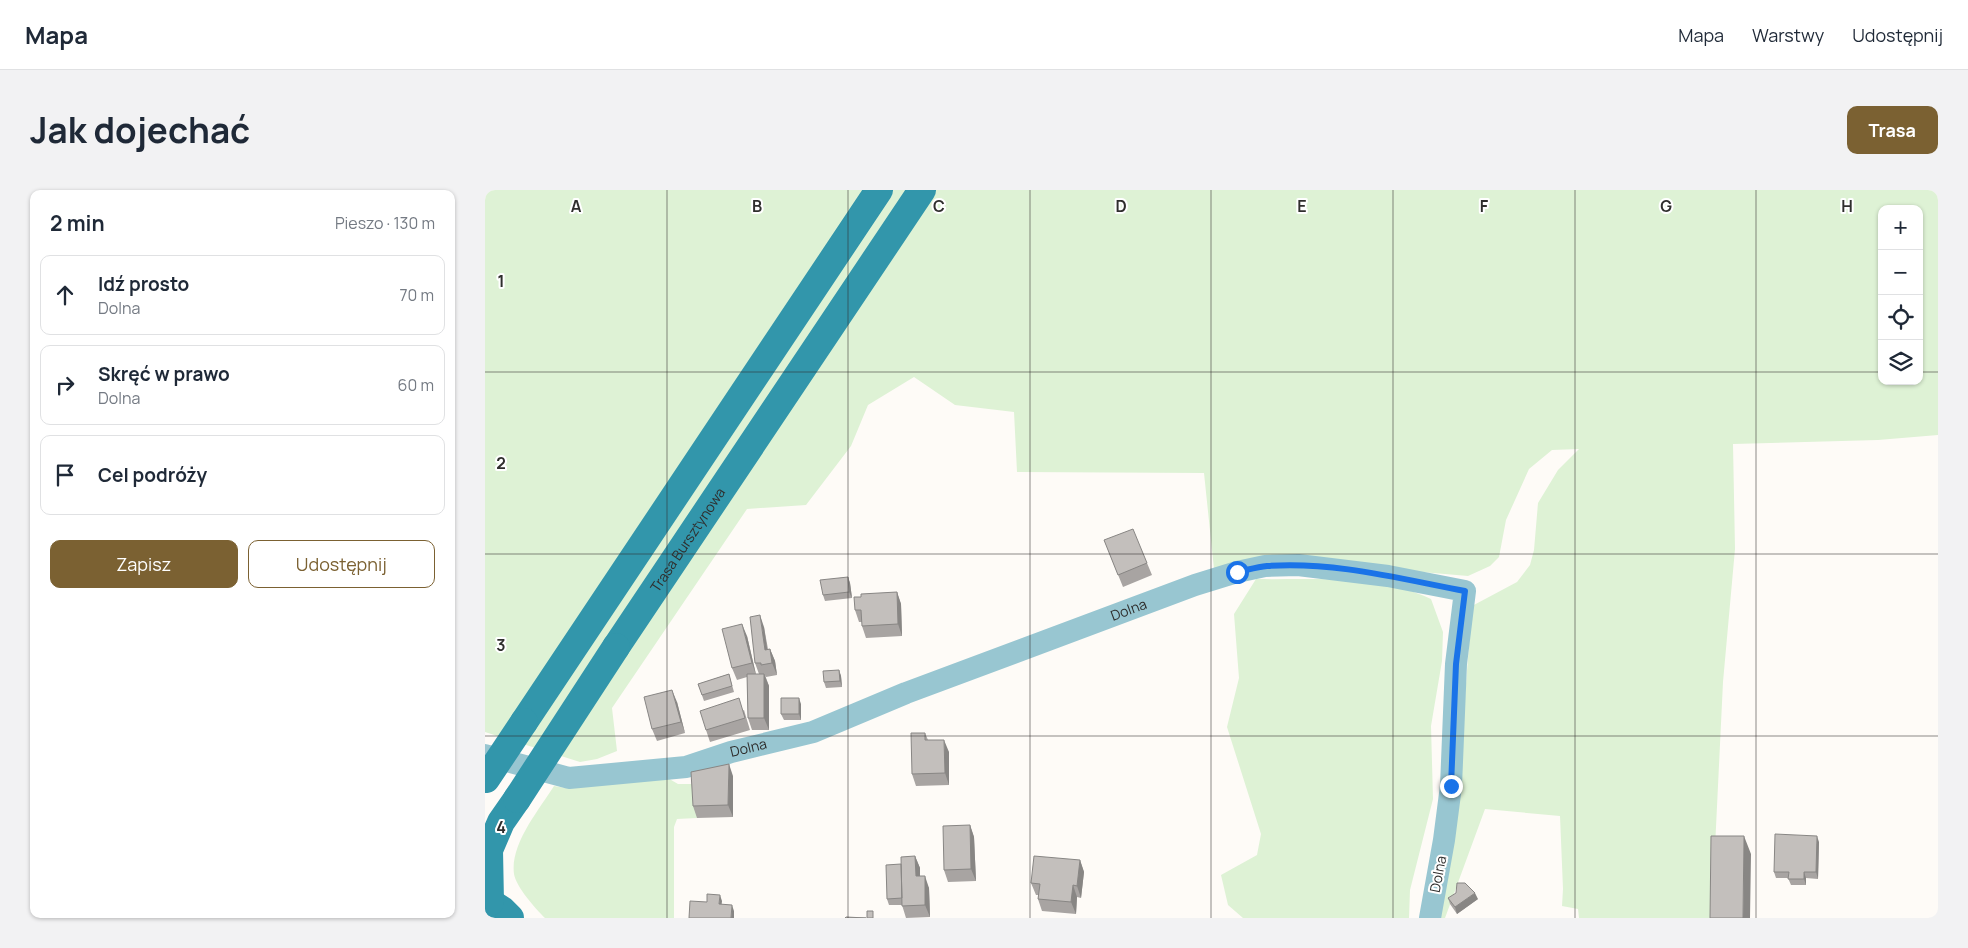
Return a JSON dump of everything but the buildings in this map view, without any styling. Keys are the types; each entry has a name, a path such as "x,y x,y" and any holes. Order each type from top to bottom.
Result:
{"main road":[{"path":"485,779 879,190"},
{"name":"Trasa Bursztynowa","path":"495,906 489,850 501,822 922,190"}],"street":[{"name":"Dolna","path":"485,755 569,778 685,767 731,752 813,732 924,686 1195,585 1237,572 1265,566 1298,565 1388,576 1465,591 1456,664 1451,786 1444,840 1430,918"}],"green space":[{"path":"485,190 1938,190 1938,435 1878,440 1733,444 1735,549 1723,682 1715,848 1716,918 1579,918 1578,909 1562,906 1560,816 1485,809 1445,918 1436,918 1460,762 1472,606 1517,582 1530,565 1534,550 1538,503 1558,470 1579,449 1552,450 1529,469 1506,520 1499,557 1490,566 1468,576 1410,571 1214,569 1204,473 1017,472 1014,412 955,405 914,377 868,405 851,446 806,505 747,509 612,708 617,751 597,759 580,762 485,732"},
{"path":"1256,579 1323,579 1368,582 1390,585 1431,599 1443,632 1442,661 1431,726 1433,799 1410,890 1409,918 1243,918 1228,905 1221,875 1257,855 1261,834 1227,727 1239,678 1234,614"},
{"path":"666,777 678,784 696,784 697,818 677,819 674,827 674,918 545,918 518,885 514,874 514,863 521,839 554,786 566,788"}],"route":[{"path":"1237,572 1265,566 1298,565 1335,568 1465,591 1456,664 1451,786"}]}
